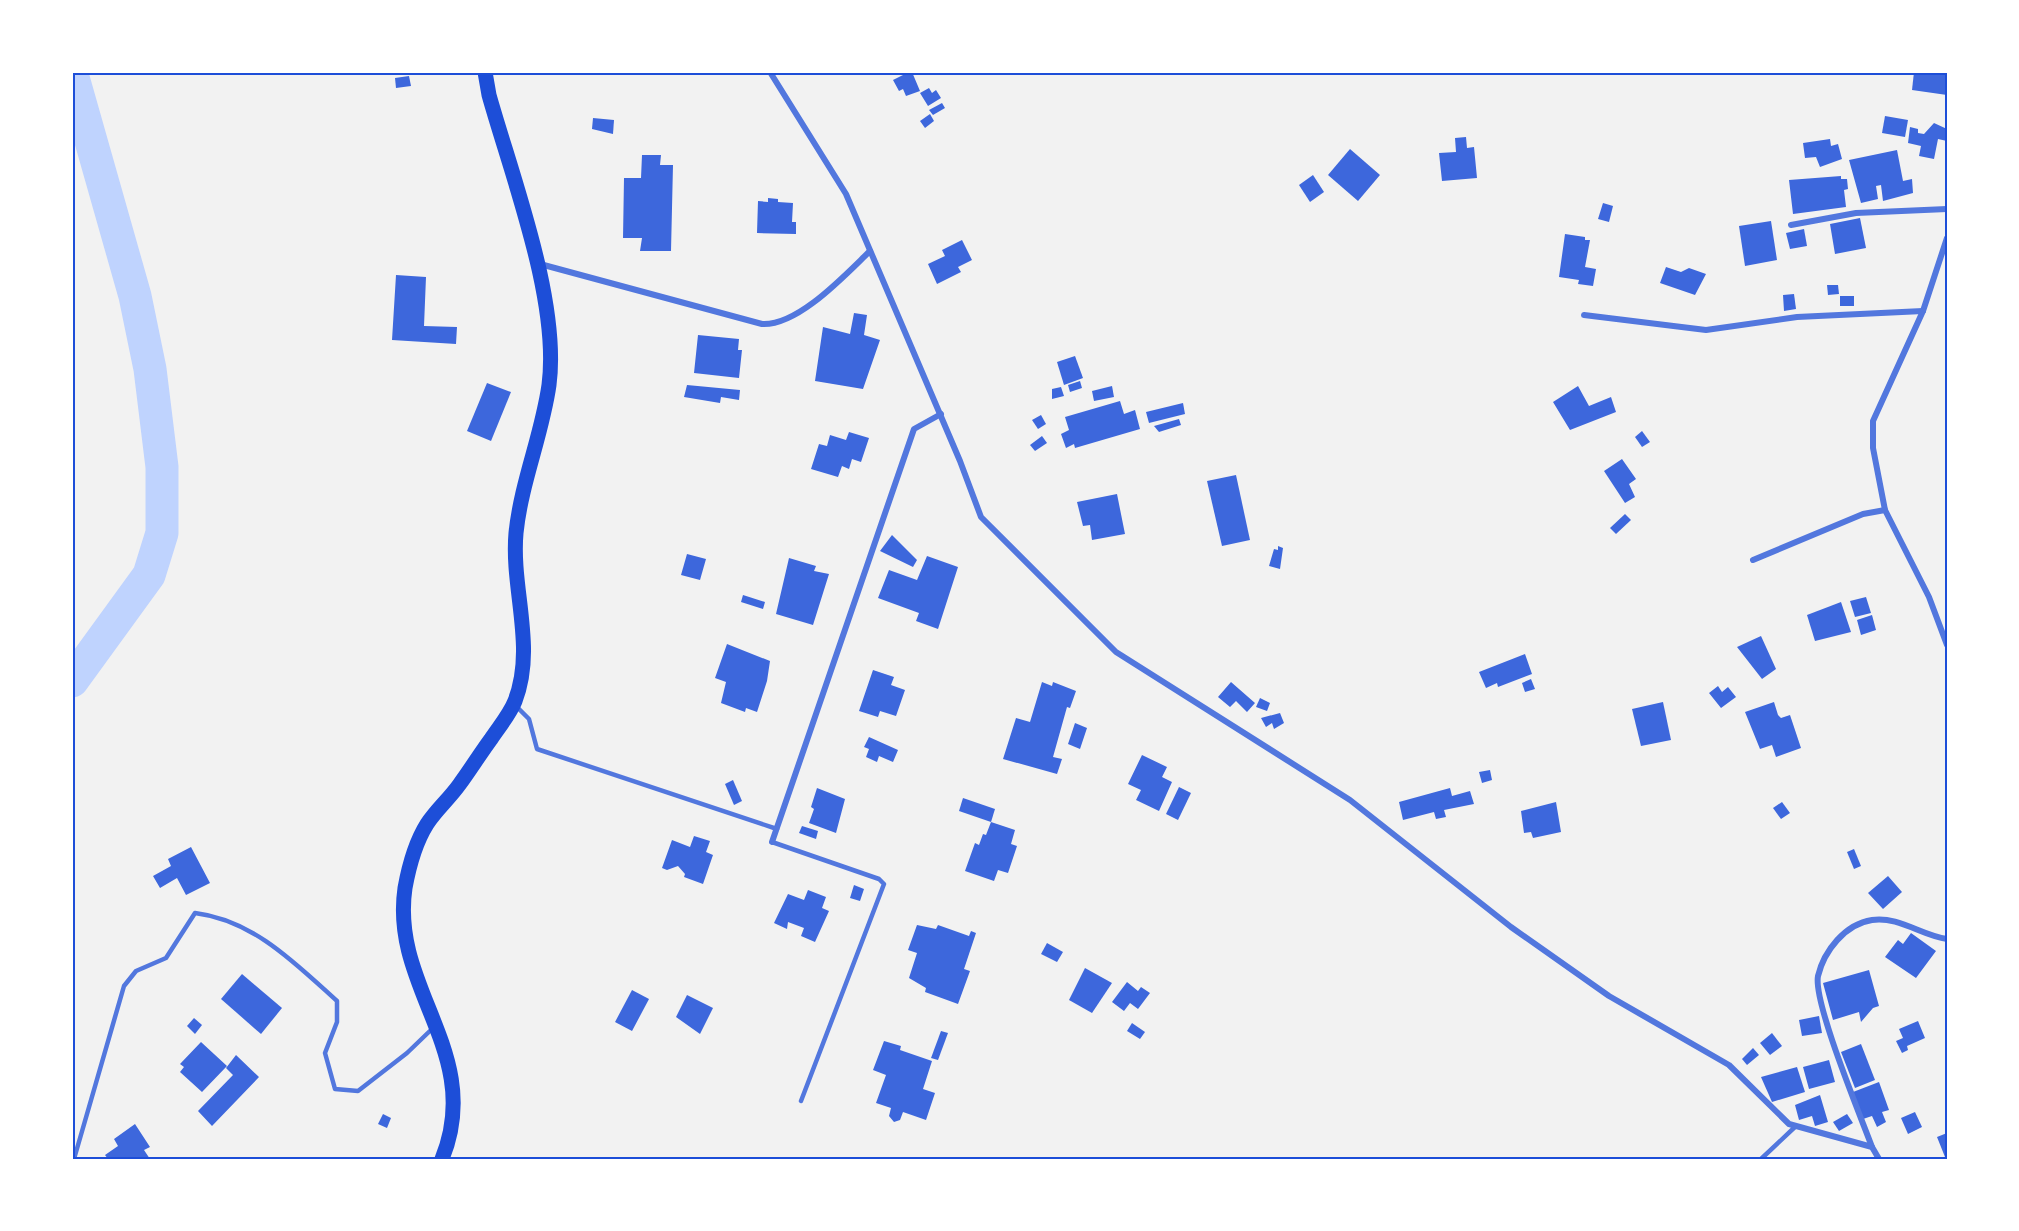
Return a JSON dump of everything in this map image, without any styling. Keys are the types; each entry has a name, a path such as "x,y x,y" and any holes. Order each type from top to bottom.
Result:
{"main road":[{"path":"442,1159 452,1128 455,1096 450,1065 411,961 404,924 405,890 412,855 427,824 458,787 514,704 521,684 524,651 516,535 528,471 549,384 546,307 489,95 485,72"}],"street":[{"path":"770,72 846,195 941,414 981,518 1116,652 1350,800 1511,927 1589,982 1729,1065 1789,1124 1872,1147"},
{"path":"1791,225 1856,213 1947,209"},
{"path":"1947,238 1923,311 1873,421 1873,448 1885,510 1929,597 1947,645"},
{"path":"536,263 762,324 773,325 795,316 870,251"},
{"path":"1584,315 1706,330 1797,317 1923,311"},
{"path":"772,842 914,429 941,414"},
{"path":"1753,560 1863,514 1885,510"},
{"path":"1879,1159 1872,1147 1828,1027 1818,978 1841,933 1872,920 1900,922 1947,939"}],"lane":[{"path":"514,704 529,719 537,749 777,830"},
{"path":"772,842 879,879 884,884 801,1101"},
{"path":"74,1159 103,1052 124,986 136,971 166,958 195,913 220,916 279,949 337,1001 337,1022 325,1053 335,1089 358,1092 407,1053 435,1026"},
{"path":"1761,1159 1796,1126"}],"building":[{"path":"912,72 920,91 906,96 903,89 899,91 893,80"},
{"path":"1914,72 1947,72 1947,95 1912,90"},
{"path":"409,76 411,86 396,88 395,78"},
{"path":"929,88 932,93 936,90 941,98 928,106 920,93"},
{"path":"942,103 945,108 933,115 929,110"},
{"path":"930,114 934,121 925,128 920,121"},
{"path":"1885,116 1908,120 1905,137 1882,133"},
{"path":"593,118 614,120 613,134 592,129"},
{"path":"1934,123 1947,129 1947,141 1938,139 1934,159 1919,156 1921,146 1908,143 1910,127 1924,134"},
{"path":"1466,137 1467,148 1474,147 1477,178 1442,181 1439,153 1456,152 1455,138"},
{"path":"1830,139 1831,146 1838,144 1842,159 1820,167 1816,157 1805,158 1803,143"},
{"path":"1350,149 1380,175 1358,201 1328,175"},
{"path":"1897,150 1903,181 1912,179 1913,193 1883,201 1881,185 1876,186 1878,199 1861,203 1849,160"},
{"path":"642,155 661,155 660,165 673,165 671,251 640,251 642,238 623,238 624,178 641,178"},
{"path":"1313,175 1324,192 1310,202 1299,185"},
{"path":"1841,176 1841,179 1847,179 1848,189 1844,190 1846,207 1793,214 1789,180"},
{"path":"768,198 778,199 778,202 793,203 792,222 796,222 796,234 757,233 758,201 768,202"},
{"path":"1603,203 1613,206 1609,222 1598,219"},
{"path":"1860,218 1866,248 1835,254 1830,224"},
{"path":"1771,221 1777,260 1745,266 1739,226"},
{"path":"1804,229 1807,246 1790,249 1786,233"},
{"path":"1565,234 1590,240 1585,267 1596,269 1593,286 1578,284 1579,280 1559,277"},
{"path":"962,240 972,260 958,267 961,272 937,284 928,264 945,256 942,250"},
{"path":"1666,267 1681,272 1689,268 1706,274 1695,295 1660,283"},
{"path":"396,275 426,277 424,326 457,327 456,344 392,340"},
{"path":"1827,285 1838,285 1839,294 1828,295"},
{"path":"1794,294 1796,309 1784,311 1783,295"},
{"path":"1840,296 1854,296 1854,306 1840,306"},
{"path":"854,313 867,315 864,335 880,340 863,389 815,381 823,327 850,334"},
{"path":"698,335 739,339 738,350 742,350 739,378 694,373"},
{"path":"1075,356 1083,378 1064,385 1057,362"},
{"path":"1080,381 1082,388 1070,392 1068,385"},
{"path":"487,383 511,392 491,441 467,431"},
{"path":"687,385 740,390 739,400 721,397 720,403 684,397"},
{"path":"1112,386 1114,397 1094,401 1092,391"},
{"path":"1578,386 1589,406 1611,397 1616,412 1570,430 1553,402"},
{"path":"1061,387 1064,396 1052,399 1052,389"},
{"path":"1120,401 1124,414 1135,410 1140,429 1075,448 1074,444 1066,448 1061,434 1069,430 1065,417"},
{"path":"1183,403 1185,414 1149,423 1146,412"},
{"path":"1041,415 1046,424 1038,429 1032,420"},
{"path":"1179,419 1181,425 1159,432 1154,426"},
{"path":"1642,431 1650,442 1642,447 1635,437"},
{"path":"849,432 869,438 861,462 852,459 849,469 842,466 838,477 811,469 819,444 827,446 830,435 846,440"},
{"path":"1042,436 1047,443 1035,451 1030,445"},
{"path":"1622,459 1636,479 1629,484 1635,497 1625,503 1604,471"},
{"path":"1236,475 1250,540 1222,546 1207,481"},
{"path":"1117,494 1125,534 1092,540 1090,525 1083,526 1077,502"},
{"path":"1625,514 1631,520 1616,534 1610,528"},
{"path":"892,535 917,560 913,567 880,551"},
{"path":"1278,546 1283,548 1280,569 1269,566 1274,549 1278,550"},
{"path":"687,554 706,559 700,580 681,575"},
{"path":"927,556 958,567 938,629 916,621 919,613 878,598 889,570 917,580"},
{"path":"789,558 816,566 814,571 829,574 813,625 776,614"},
{"path":"743,595 765,602 763,609 741,602"},
{"path":"1866,597 1871,613 1855,617 1850,601"},
{"path":"1841,602 1851,632 1815,641 1807,615"},
{"path":"1872,615 1876,630 1861,635 1857,620"},
{"path":"1761,636 1776,669 1762,679 1737,647"},
{"path":"727,644 770,661 767,681 757,712 746,708 745,712 721,703 726,682 715,678"},
{"path":"1525,654 1532,674 1498,687 1497,683 1486,688 1479,672"},
{"path":"873,670 894,677 891,685 905,690 896,716 880,711 878,717 859,711"},
{"path":"1531,679 1535,689 1525,692 1522,683"},
{"path":"1042,682 1052,686 1053,682 1076,691 1070,708 1067,707 1053,757 1062,759 1057,774 1003,759 1016,718 1030,722"},
{"path":"1231,682 1255,703 1247,712 1236,701 1230,707 1218,697"},
{"path":"1718,686 1722,692 1728,687 1736,697 1721,708 1709,693"},
{"path":"1260,698 1270,703 1267,711 1256,707"},
{"path":"1663,702 1671,740 1641,746 1632,709"},
{"path":"1774,702 1781,718 1790,715 1801,748 1776,757 1772,745 1760,749 1745,712"},
{"path":"1280,713 1284,723 1274,729 1272,723 1266,727 1261,718"},
{"path":"1075,723 1087,728 1080,749 1068,744"},
{"path":"869,737 898,750 893,762 879,756 877,762 866,757 869,749 864,747"},
{"path":"1142,755 1167,767 1162,777 1172,782 1159,811 1136,800 1141,790 1128,784"},
{"path":"1490,770 1492,780 1482,783 1479,772"},
{"path":"733,780 742,801 734,805 725,784"},
{"path":"1179,787 1191,793 1178,820 1166,814"},
{"path":"817,788 845,799 836,833 809,823"},
{"path":"1450,788 1452,796 1470,791 1474,804 1444,810 1446,817 1436,819 1434,812 1403,820 1399,802"},
{"path":"963,798 995,809 991,822 959,811"},
{"path":"1556,802 1561,832 1533,838 1531,832 1524,833 1521,811"},
{"path":"1782,802 1790,813 1781,819 1773,808"},
{"path":"991,822 1015,830 1011,844 1017,846 1008,873 998,870 994,881 965,871 975,843 979,845"},
{"path":"802,826 818,831 816,839 799,833"},
{"path":"694,836 710,841 706,852 713,855 703,884 684,877 685,874 678,866 667,870 662,868 672,840 690,847"},
{"path":"191,847 210,883 186,895 177,878 160,888 153,876 171,866 168,859"},
{"path":"1854,849 1861,866 1854,869 1847,852"},
{"path":"1888,876 1902,892 1883,909 1868,893"},
{"path":"854,885 864,889 860,901 850,898"},
{"path":"808,890 826,897 822,908 829,911 815,942 801,936 804,928 788,922 787,929 774,923 788,894 804,900"},
{"path":"917,925 936,929 938,925 969,936 971,931 976,933 964,969 970,971 958,1004 925,992 926,988 909,978 917,953 908,950"},
{"path":"1911,933 1936,951 1916,978 1885,957 1898,940 1903,944"},
{"path":"1047,943 1063,952 1057,962 1041,954"},
{"path":"1085,968 1112,983 1092,1013 1069,1000"},
{"path":"1869,970 1879,1006 1873,1008 1861,1022 1859,1012 1833,1020 1823,983"},
{"path":"242,974 282,1008 261,1034 221,999"},
{"path":"1127,982 1138,991 1141,987 1150,993 1138,1009 1130,1003 1124,1011 1112,1002"},
{"path":"632,990 649,999 632,1031 615,1022"},
{"path":"687,995 713,1008 700,1034 676,1017"},
{"path":"1819,1016 1822,1033 1802,1036 1799,1020"},
{"path":"194,1018 202,1025 195,1034 187,1026"},
{"path":"1918,1021 1925,1038 1907,1046 1908,1050 1902,1053 1896,1041 1903,1038 1899,1029"},
{"path":"1132,1023 1145,1032 1140,1039 1127,1031"},
{"path":"941,1031 948,1033 938,1060 931,1058"},
{"path":"1772,1033 1782,1046 1770,1055 1760,1043"},
{"path":"884,1041 901,1046 900,1050 932,1061 923,1089 935,1093 926,1120 903,1112 900,1120 894,1122 889,1116 891,1108 876,1103 886,1075 873,1070"},
{"path":"201,1042 227,1066 202,1092 180,1072 184,1067 180,1064"},
{"path":"1861,1044 1875,1080 1855,1088 1841,1052"},
{"path":"1753,1048 1759,1055 1747,1065 1742,1059"},
{"path":"236,1055 259,1077 212,1126 198,1111 233,1075 226,1068"},
{"path":"1829,1060 1835,1082 1809,1089 1803,1067"},
{"path":"1797,1067 1805,1092 1772,1102 1761,1077"},
{"path":"1879,1082 1889,1110 1882,1112 1886,1122 1877,1127 1872,1116 1863,1119 1853,1092"},
{"path":"1820,1095 1828,1122 1815,1126 1812,1116 1799,1120 1795,1105"},
{"path":"1915,1112 1922,1127 1908,1134 1901,1118"},
{"path":"383,1114 391,1118 387,1128 378,1124"},
{"path":"1847,1114 1853,1123 1839,1131 1833,1122"},
{"path":"135,1124 150,1147 144,1150 150,1159 108,1159 105,1155 118,1146 114,1139"},
{"path":"1947,1133 1947,1156 1945,1157 1937,1137"}],"waterway":[{"path":"72,74 135,296 150,369 162,467 162,533 149,575 72,681"}]}
